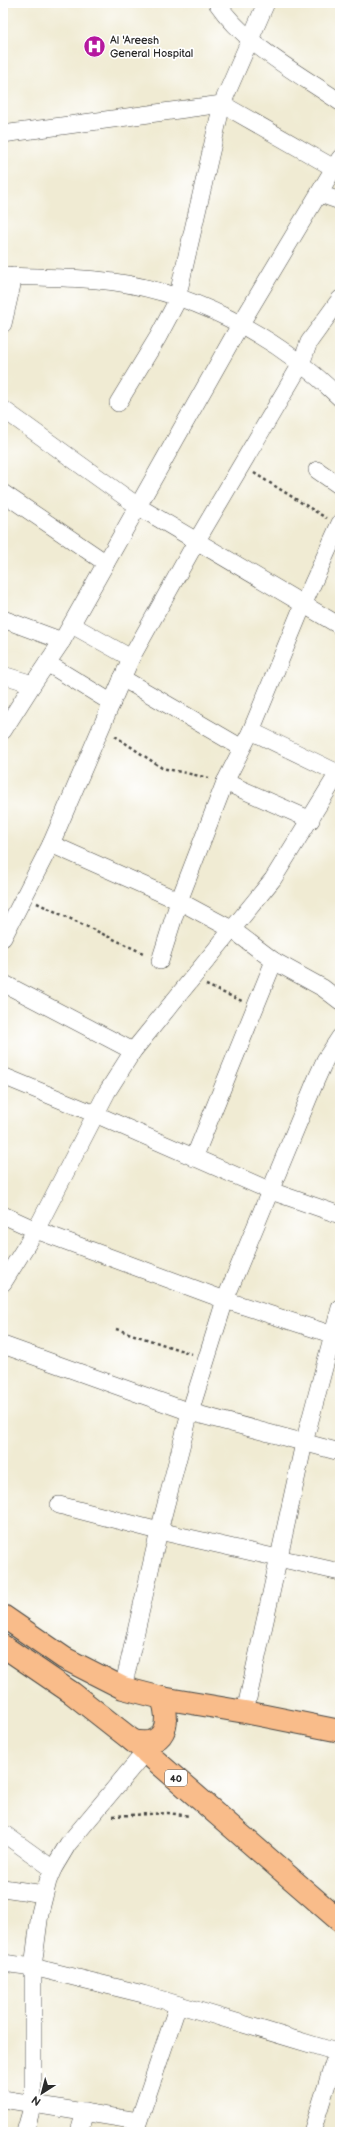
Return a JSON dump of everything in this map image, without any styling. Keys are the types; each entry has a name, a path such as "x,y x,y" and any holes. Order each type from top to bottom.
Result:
{"highway":[{"path":"3,1616 64,1658 123,1688 162,1698 245,1712 340,1731"},
{"name":"40","path":"3,1646 72,1693 139,1747 340,1921"},
{"path":"139,1747 156,1741 164,1730 167,1711 162,1698"}],"street":[{"path":"217,3 229,20 251,40 340,102"},
{"path":"118,403 166,323 178,296 222,104 266,3"},
{"path":"3,134 222,104 337,163 320,194 240,325 72,626 3,731"},
{"path":"320,194 340,201"},
{"path":"3,324 9,276 97,280 137,286 178,296 240,325 273,344 301,364 340,398"},
{"path":"3,938 51,844 131,658 196,542 301,364 309,342 340,299"},
{"path":"3,409 139,507 340,626"},
{"path":"317,470 340,486"},
{"path":"3,492 106,563"},
{"path":"160,961 179,901 225,782 251,731 303,605 339,524"},
{"path":"3,619 62,641"},
{"path":"72,626 131,658"},
{"path":"47,663 112,703"},
{"path":"3,675 33,684"},
{"path":"122,678 242,748"},
{"path":"3,1283 36,1230 95,1114 133,1051 274,879 339,773 251,731"},
{"path":"225,782 311,820"},
{"path":"51,844 179,901 233,930 274,960 322,988 340,1001"},
{"path":"194,1158 274,960"},
{"path":"3,983 133,1051"},
{"path":"123,1688 159,1531 190,1412 208,1359 225,1300 316,1080 325,1060 340,1037"},
{"path":"3,1076 95,1114 271,1191 340,1215"},
{"path":"3,1215 36,1230 225,1300 337,1336"},
{"path":"245,1712 277,1558 304,1442 337,1336 340,1308"},
{"path":"3,1345 190,1412 340,1452"},
{"path":"59,1505 159,1531 340,1572"},
{"path":"25,2132 32,2104 33,1967 44,1894 53,1869 68,1844 139,1747"},
{"path":"3,1833 53,1869"},
{"path":"3,1888 44,1894"},
{"path":"3,1963 33,1967 143,1994 338,2053 312,2132"},
{"path":"3,2099 85,2112 137,2127 178,2005"},
{"path":"79,2132 85,2112"}],"path":[{"path":"241,465 339,524"},
{"path":"101,727 162,768 225,782"},
{"path":"24,897 160,961"},
{"path":"116,1329 208,1359"},
{"path":"108,1817 121,1814 168,1813 194,1817"}],"place":[{"name":"Al 'Areesh General Hospital","path":"95,46"}]}
